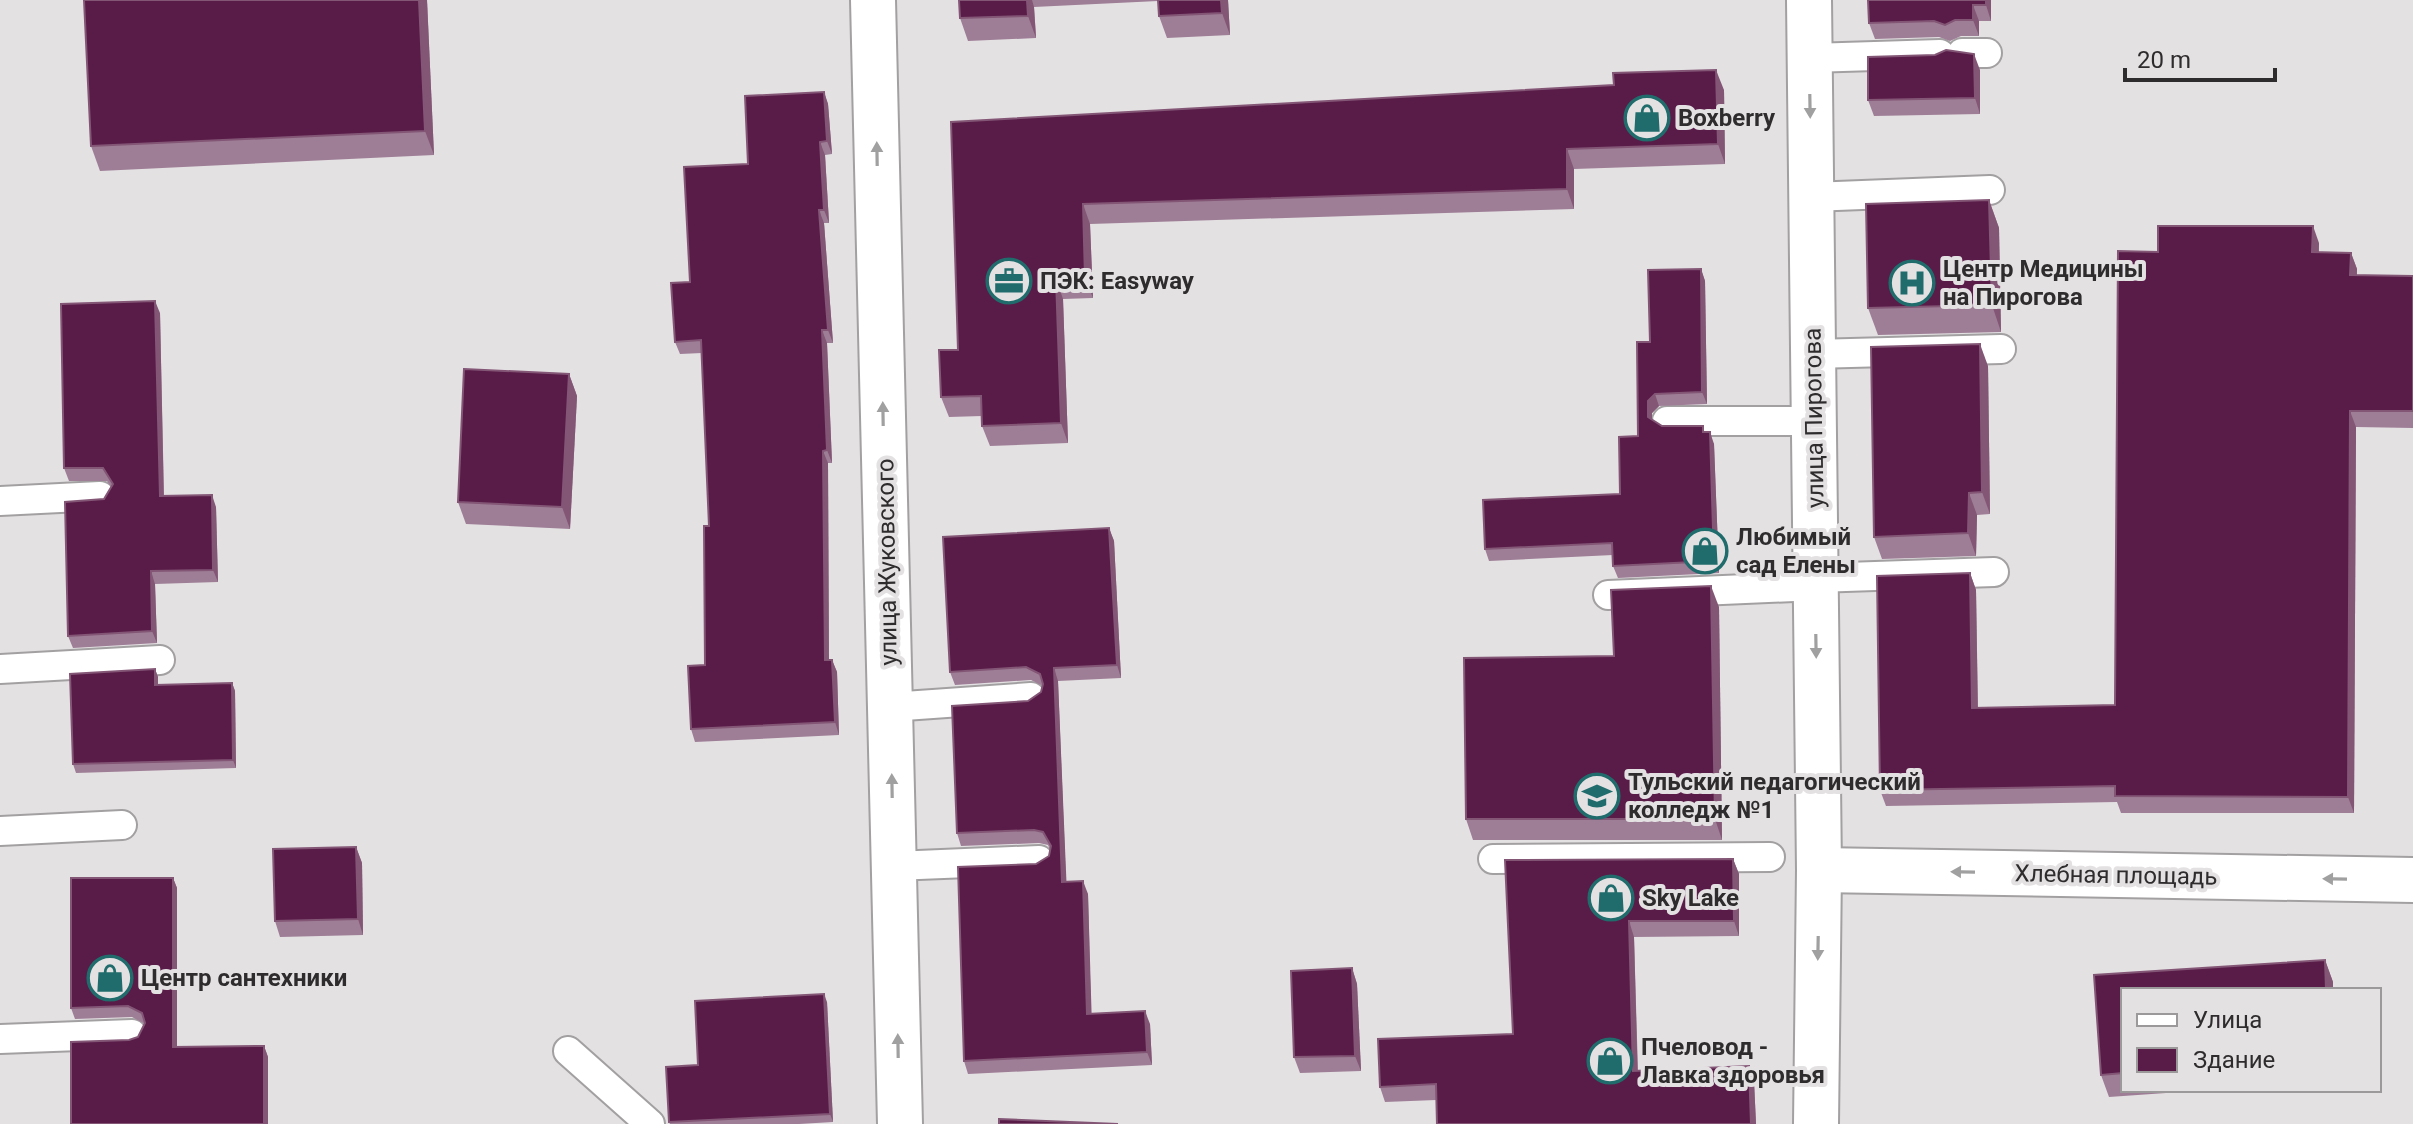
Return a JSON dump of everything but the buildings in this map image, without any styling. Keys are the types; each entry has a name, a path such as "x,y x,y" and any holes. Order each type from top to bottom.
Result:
{"street":[{"name":"улица Жуковского","path":"873,0 900,1124"},
{"name":"улица Пирогова","path":"1809,0 1819,870 1816,1124"},
{"name":"Хлебная площадь","path":"1819,870 2413,880"}],"lane":[{"path":"1810,58 1963,53"},
{"path":"1811,197 1990,190"},
{"path":"1813,354 2001,349"},
{"path":"1667,421 1814,421"},
{"path":"0,501 100,496"},
{"path":"1608,595 1994,572"},
{"path":"0,669 160,660"},
{"path":"890,707 1031,697"},
{"path":"0,831 122,825"},
{"path":"1493,859 1770,857"},
{"path":"894,866 1039,860"},
{"path":"0,1039 132,1034"},
{"path":"568,1051 650,1124"}],"place":[{"name":"Boxberry","path":"1647,118"},
{"name":"ПЭК: Easyway","path":"1009,281"},
{"name":"Центр Медицины на Пирогова","path":"1912,283"},
{"name":"Любимый сад Елены","path":"1705,551"},
{"name":"Тульский педагогический колледж №1","path":"1597,796"},
{"name":"Sky Lake","path":"1611,898"},
{"name":"Центр сантехники","path":"110,978"},
{"name":"Пчеловод - Лавка здоровья","path":"1610,1061"}]}
